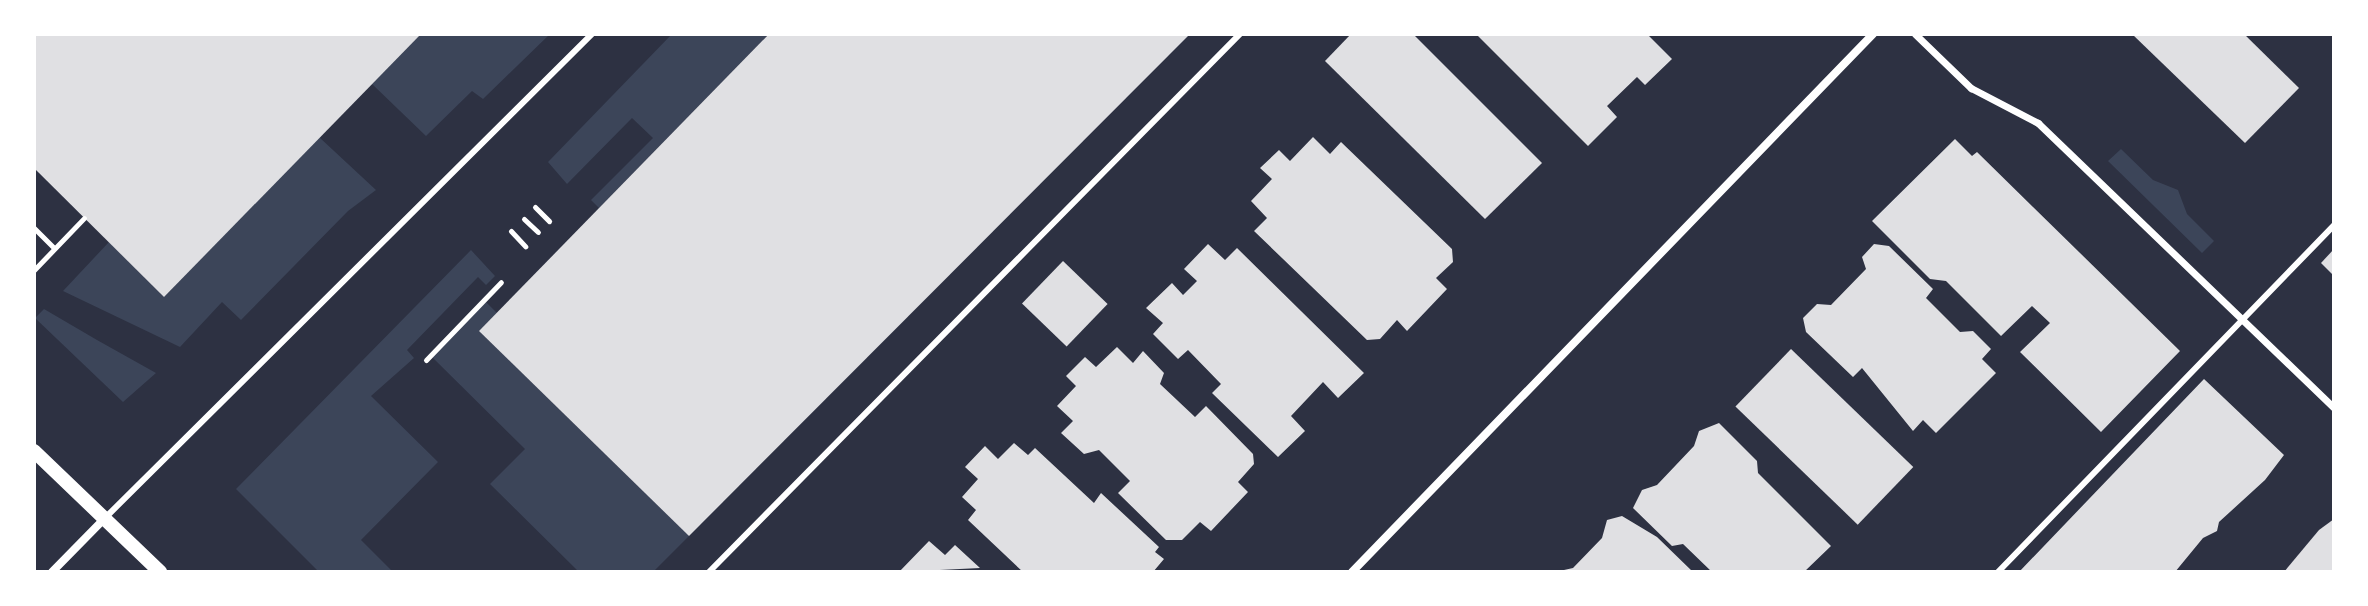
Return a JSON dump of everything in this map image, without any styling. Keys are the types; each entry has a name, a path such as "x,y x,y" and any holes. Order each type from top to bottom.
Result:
{"street":[{"path":"1352,572 1873,34"},
{"path":"1915,34 1971,88 2038,123 2334,408"},
{"path":"34,451 160,572"},
{"path":"52,572 105,518"}],"lane":[{"path":"105,518 592,34"},
{"path":"709,572 1240,34"},
{"path":"1998,572 2334,225"}],"path":[{"path":"535,207 549,221"},
{"path":"34,270 84,218"},
{"path":"524,219 538,232"},
{"path":"34,228 54,248"},
{"path":"511,231 525,246"},
{"path":"426,360 501,282"}],"shaded area":[{"path":"421,34 550,34 483,99 472,91 426,136 372,84"},
{"path":"672,34 769,34 599,208 591,200 653,138 632,118 567,184 548,162"},
{"path":"319,137 376,190 348,211 241,320 222,302 180,347 63,291 109,242 164,297"},
{"path":"2121,149 2153,180 2178,190 2187,214 2214,241 2202,253 2108,161"},
{"path":"471,250 495,276 486,285 478,277 407,350 414,358 371,396 438,462 361,540 393,572 319,572 236,489"},
{"path":"486,302 497,313 479,331 689,536 653,572 579,572 490,484 525,449 432,357"},
{"path":"44,309 156,373 123,402 35,318"}],"building":[{"path":"34,34 421,34 164,297 34,168"},
{"path":"769,34 1190,34 689,536 479,331"},
{"path":"1351,34 1413,34 1542,163 1485,219 1325,61"},
{"path":"1476,34 1647,34 1672,59 1645,85 1637,77 1607,106 1617,117 1588,146"},
{"path":"2132,34 2244,34 2299,88 2245,143"},
{"path":"1313,137 1330,154 1341,142 1452,249 1453,262 1436,278 1447,289 1407,331 1397,320 1380,339 1367,340 1254,231 1267,218 1251,201 1272,179 1260,168 1279,150 1290,161"},
{"path":"1955,139 1972,156 1977,152 2180,351 2101,432 2020,352 2050,323 2032,306 2001,336 1946,281 1930,279 1872,221"},
{"path":"1208,244 1225,260 1237,248 1364,373 1338,398 1323,382 1291,416 1305,431 1278,457 1212,393 1221,384 1188,350 1178,359 1153,334 1163,323 1146,308 1172,283 1183,295 1197,281 1184,269"},
{"path":"1874,244 1889,246 1933,289 1926,298 1960,332 1973,331 1991,349 1982,359 1996,373 1936,433 1923,420 1913,431 1862,368 1853,377 1806,332 1803,318 1817,304 1831,305 1866,269 1862,257"},
{"path":"2334,249 2334,276 2321,263"},
{"path":"1063,261 1108,304 1067,347 1022,303"},
{"path":"1117,347 1133,363 1143,351 1164,373 1160,384 1195,417 1206,406 1253,454 1254,464 1238,482 1248,492 1211,531 1200,522 1182,540 1166,540 1118,493 1130,481 1099,450 1084,454 1061,433 1073,421 1057,406 1076,386 1066,376 1085,357 1096,367"},
{"path":"1791,349 1913,467 1858,525 1735,407"},
{"path":"2204,379 2284,455 2265,480 2219,522 2217,531 2203,538 2175,572 2019,572"},
{"path":"1719,423 1757,461 1758,473 1831,546 1804,572 1712,572 1683,544 1672,546 1633,508 1642,490 1657,485 1694,446 1699,431"},
{"path":"1014,443 1028,455 1035,448 1094,503 1101,493 1159,547 1155,552 1164,559 1153,572 1023,572 968,520 976,510 962,497 978,479 965,467 985,446 998,459"},
{"path":"1622,516 1657,537 1693,572 1555,572 1573,568 1602,538 1607,520"},
{"path":"2334,519 2334,572 2284,572 2319,530"},
{"path":"929,541 945,555 955,545 980,568 899,572"}]}
